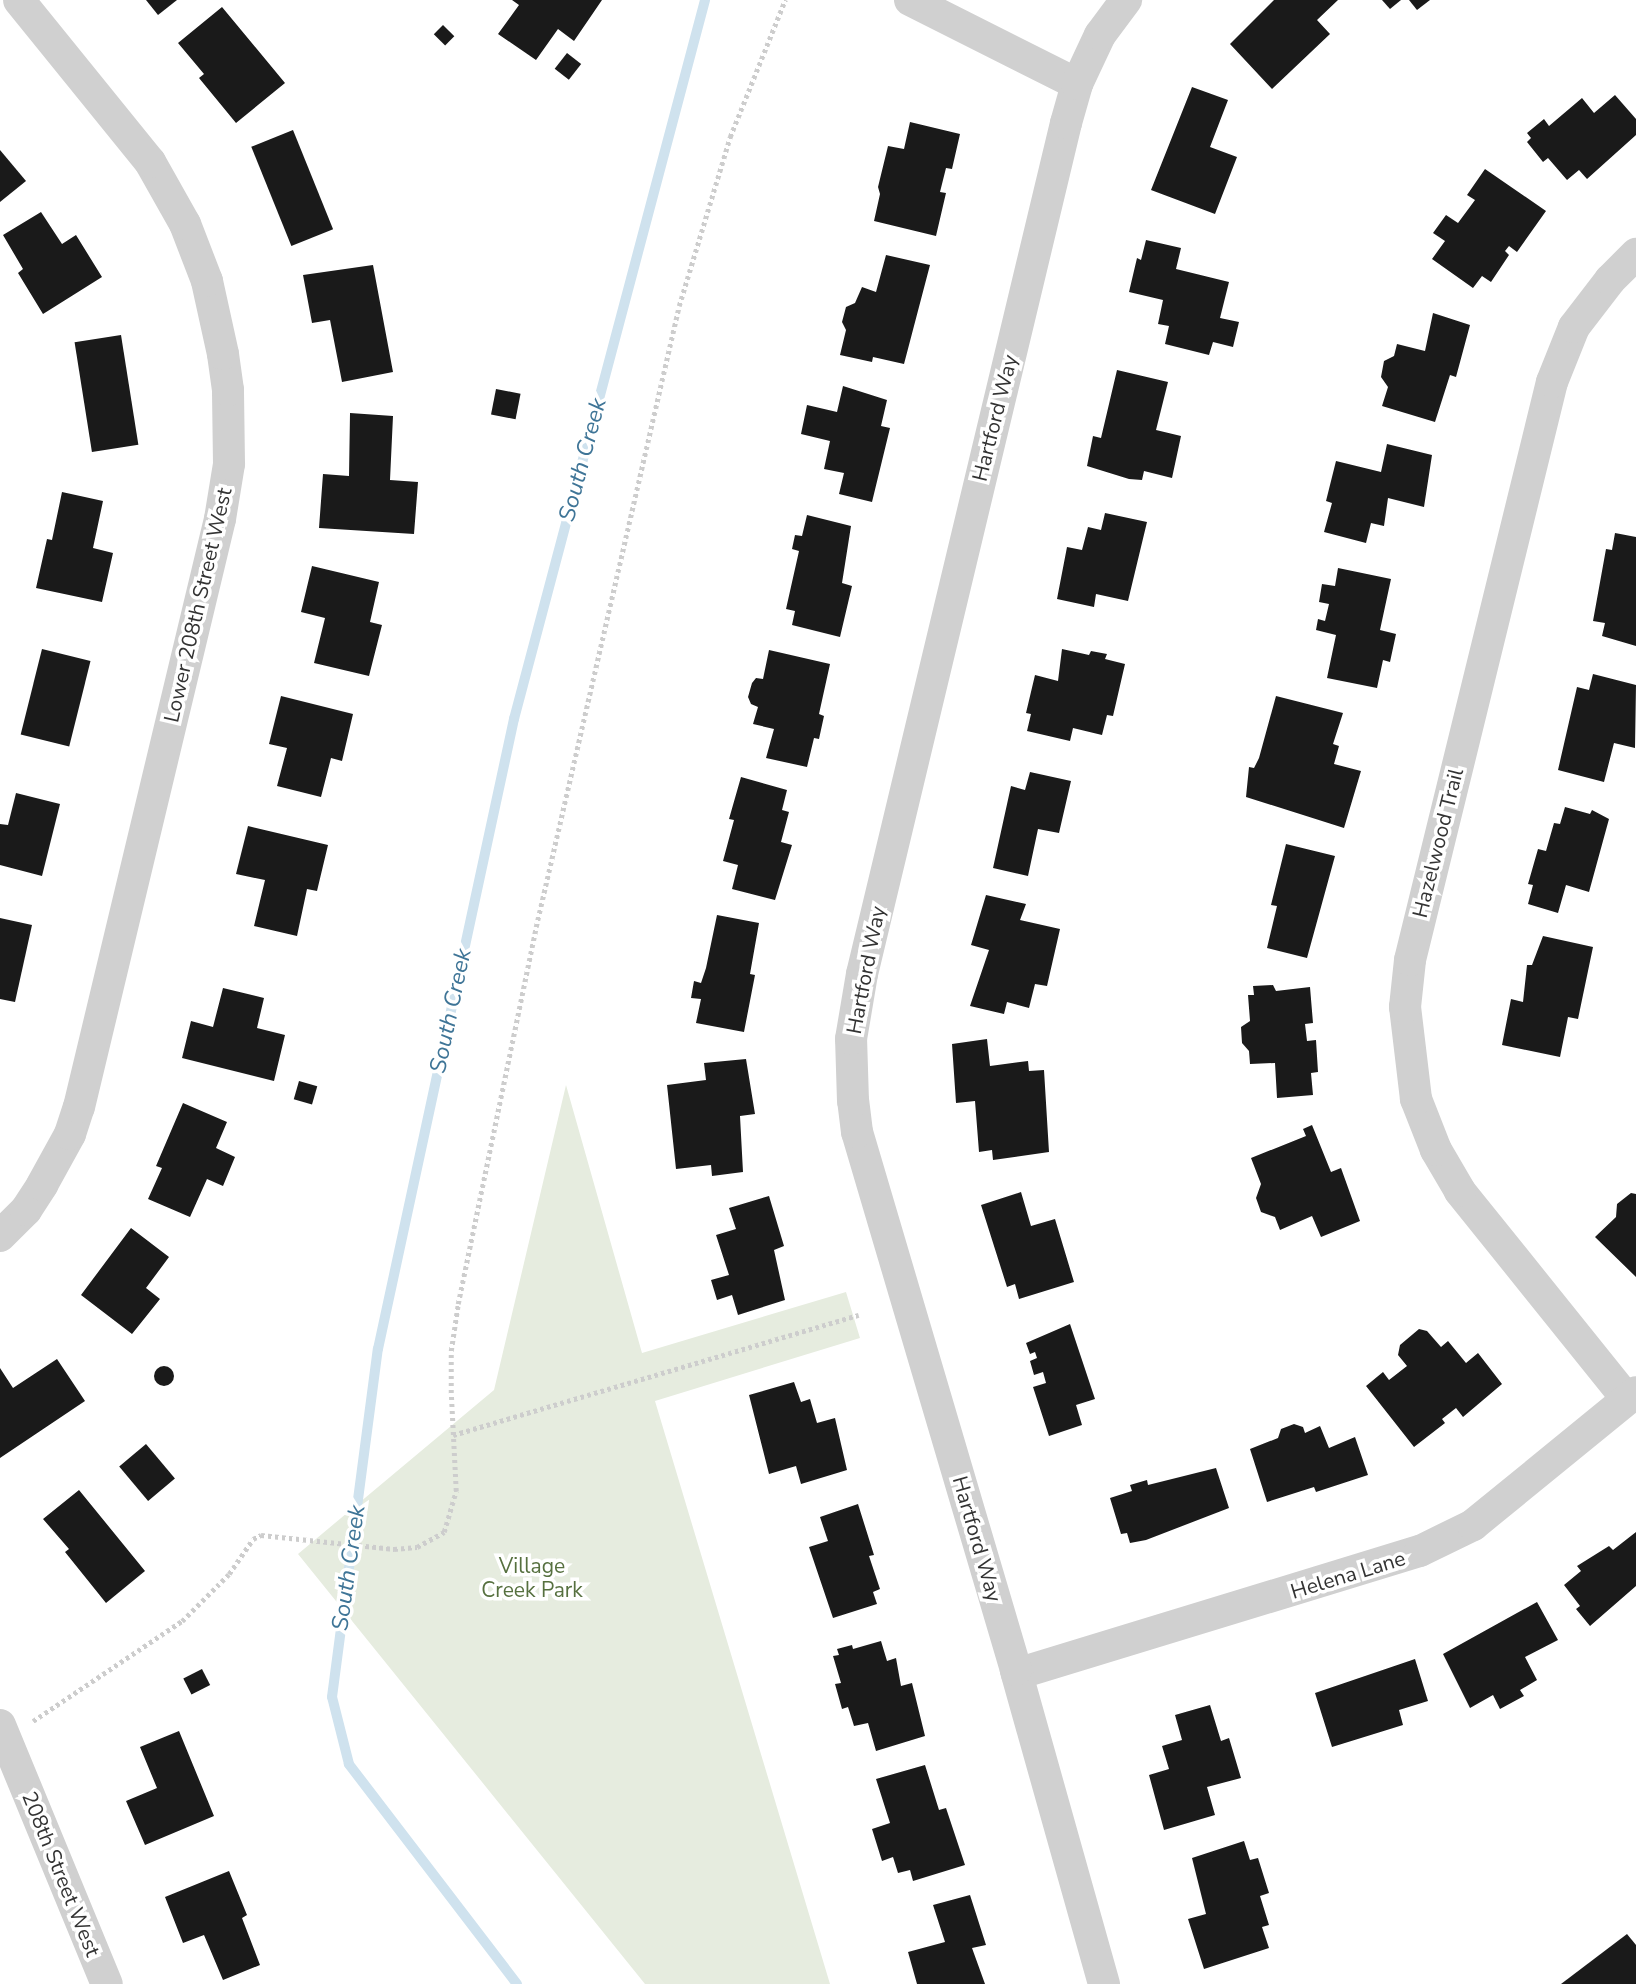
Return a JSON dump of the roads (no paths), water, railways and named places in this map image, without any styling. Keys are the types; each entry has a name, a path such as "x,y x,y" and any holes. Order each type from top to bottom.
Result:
{"street":[{"name":"Lower 208th Street West","path":"0,1237 26,1210 42,1185 70,1134 79,1107 220,519 229,464 228,390 223,354 206,281 185,224 150,162 19,0"},
{"path":"910,0 1077,84"},
{"name":"Hartford Way","path":"1104,1984 1017,1674 857,1132 852,1101 851,1039 860,982 1077,84 1100,35 1126,0"},
{"name":"Hazelwood Trail","path":"1632,1396 1460,1191 1436,1150 1416,1099 1405,1007 1414,942 1552,382 1574,327 1603,288 1636,254"},
{"name":"Helena Lane","path":"1017,1674 1420,1552 1473,1525 1632,1396"},
{"name":"208th Street West","path":"3,1732 107,1984"}],"waterway":[{"name":"South Creek","path":"517,1984 349,1764 332,1697 378,1349 514,719 705,0"}],"park label":[{"name":"Village Creek Park","path":"532,1578"}]}
